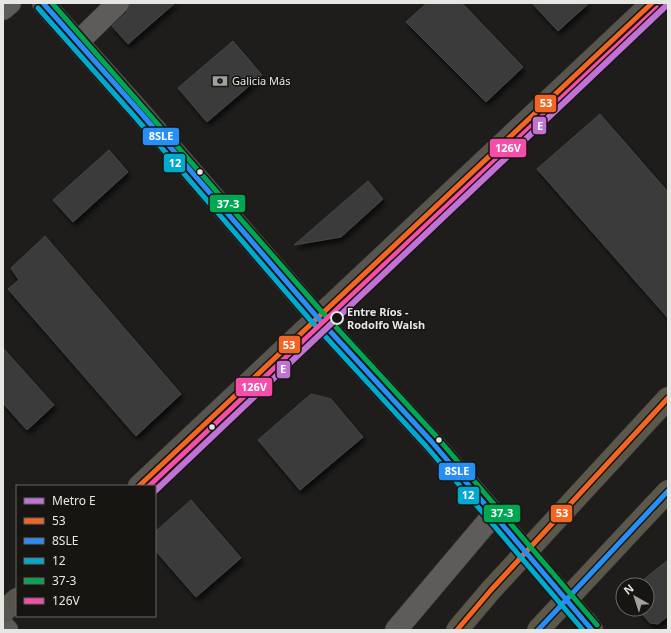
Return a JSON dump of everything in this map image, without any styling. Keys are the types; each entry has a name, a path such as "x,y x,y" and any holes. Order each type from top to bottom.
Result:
{"highway":[{"path":"457,630 491,590 668,398"},
{"path":"538,630 668,490"}],"main road":[{"path":"43,3 317,317 431,441 500,521"},
{"path":"140,485 210,421 317,317 652,3"},
{"path":"3,612 16,600"}],"street":[{"path":"3,9 10,3"},
{"path":"78,42 118,3"},
{"path":"396,630 500,521"},
{"path":"3,626 7,630"}],"building":[{"path":"130,3 175,3 128,44 112,26 127,12"},
{"path":"427,3 462,3 523,67 486,102 406,22"},
{"path":"532,3 589,3 558,31"},
{"name":"Galicia Más","path":"233,41 262,75 207,122 178,88"},
{"path":"600,114 668,192 668,318 537,169"},
{"path":"109,150 128,172 73,222 53,200"},
{"path":"368,181 383,199 341,237 294,245"},
{"path":"45,236 181,394 136,436 8,289 19,280 11,268"},
{"path":"3,348 54,405 27,430 3,403"},
{"path":"311,394 331,399 363,437 300,490 258,440"},
{"path":"191,500 241,558 196,597 156,551 156,531"},
{"path":"668,560 668,616 658,624 650,623 645,617 655,617 655,577 647,577"}],"tunnel":[{"path":"506,528 586,622"}],"metro line":[{"name":"E","path":"156,490 668,4"}],"transit line":[{"name":"8SLE","path":"43,3 140,112 317,317 431,441 592,630"},
{"name":"37-3","path":"52,3 322,312 436,436 597,625"},
{"name":"53","path":"140,485 652,3"},
{"name":"12","path":"38,8 135,117 312,322 426,446 583,630"},
{"name":"126V","path":"150,485 657,8"},
{"name":"53","path":"457,630 491,590 668,398"},
{"name":"8SLE","path":"538,630 668,491"}],"place":[{"name":"Galicia Más","path":"220,81"},
{"name":"Entre Ríos - Rodolfo Walsh","path":"337,318"}]}
